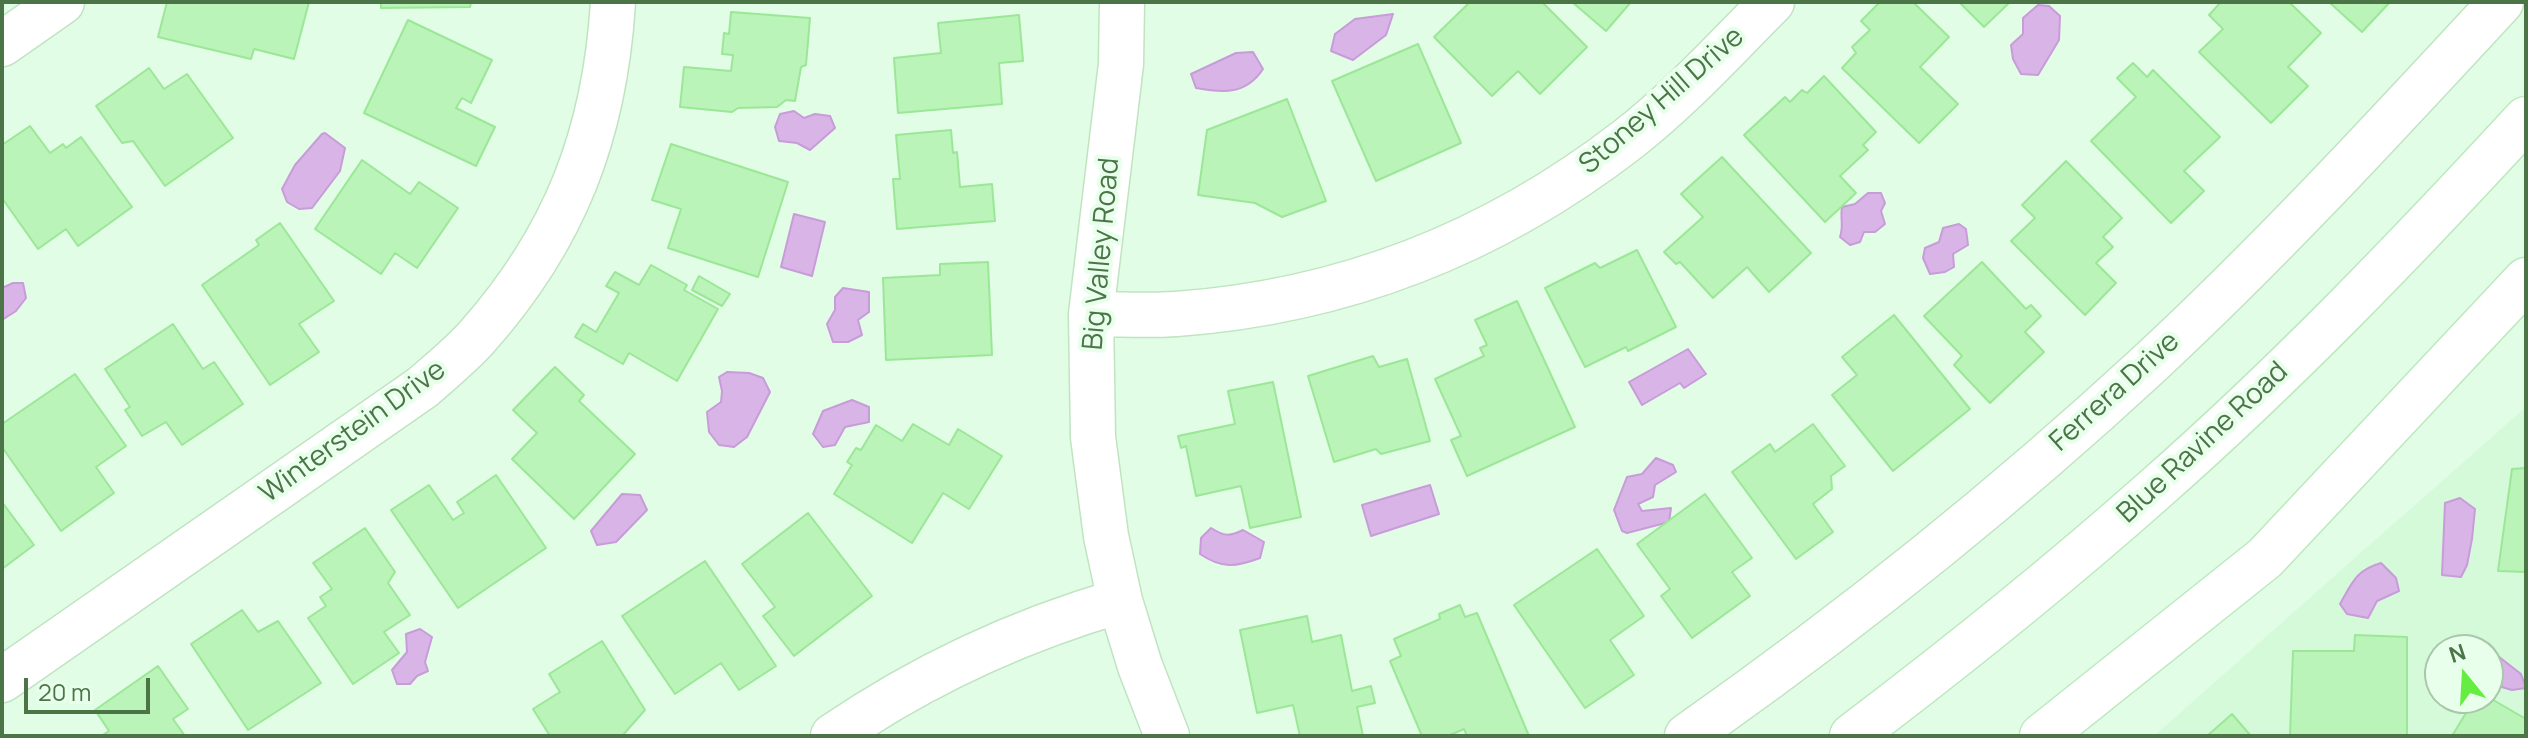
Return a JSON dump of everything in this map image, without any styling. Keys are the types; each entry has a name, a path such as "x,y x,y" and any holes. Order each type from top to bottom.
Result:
{"street":[{"path":"2,44 62,2"},
{"name":"Winterstein Drive","path":"2,680 423,387 476,339 521,284 557,223 585,158 596,123 610,54 613,2"},
{"name":"Big Valley Road","path":"1122,2 1121,64 1091,314 1093,437 1106,536 1120,601 1140,666 1167,736"},
{"name":"Stoney Hill Drive","path":"1091,314 1174,314 1270,302 1337,288 1416,262 1492,229 1563,187 1630,138 1690,84 1772,2"},
{"name":"Ferrera Drive","path":"1687,736 1788,665 1971,520 2148,365 2316,202 2501,2"},
{"name":"Blue Ravine Road","path":"1852,736 1972,645 2154,490 2329,326 2526,119"},
{"path":"2042,736 2265,558 2526,280"},
{"path":"833,736 904,690 982,650 1064,617 1120,601"}],"shaded area":[{"path":"2038,5 2049,6 2060,16 2059,40 2038,75 2021,74 2013,59 2011,45 2023,34 2023,18"},
{"path":"1393,14 1386,35 1353,60 1331,51 1335,34 1355,19"},
{"path":"1253,52 1263,69 1249,84 1225,91 1196,88 1191,74 1236,53"},
{"path":"794,111 804,118 815,114 830,116 835,128 810,150 797,143 779,141 775,127 780,114"},
{"path":"325,133 345,148 340,171 312,208 299,209 287,202 282,189 295,165"},
{"path":"1868,193 1881,193 1885,203 1881,211 1885,224 1875,232 1864,232 1860,242 1850,245 1840,237 1842,207 1855,204"},
{"path":"794,214 825,222 812,276 781,267"},
{"path":"1959,224 1966,229 1968,245 1953,254 1954,267 1930,274 1923,258 1925,248 1939,242 1943,228"},
{"path":"23,283 26,298 16,311 2,320 2,288"},
{"path":"843,288 869,292 869,312 858,320 862,335 848,342 833,342 827,324 835,310 835,297"},
{"path":"1688,349 1706,374 1684,388 1680,383 1642,405 1629,382"},
{"path":"727,372 749,373 763,378 770,392 747,437 734,447 719,445 709,432 707,412 721,402 719,377"},
{"path":"852,400 869,407 869,422 845,427 835,445 823,447 813,434 823,411"},
{"path":"2526,407 2526,736 2154,736"},
{"path":"1656,458 1673,465 1676,472 1655,485 1653,497 1638,504 1642,511 1671,508 1669,522 1627,533 1622,531 1614,510 1627,477 1642,474"},
{"path":"1430,485 1439,514 1371,536 1362,505"},
{"path":"622,494 640,495 647,510 616,542 597,545 591,531"},
{"path":"2460,498 2475,509 2467,565 2461,577 2442,575 2445,503"},
{"path":"1211,528 1227,535 1243,530 1264,542 1260,558 1229,565 1208,559 1200,554 1201,538"},
{"path":"2381,563 2396,578 2399,591 2377,601 2368,618 2347,614 2340,604 2352,584 2366,569"},
{"path":"420,629 432,637 425,662 428,671 410,684 397,684 392,670 407,652 406,634"},
{"path":"2504,661 2521,674 2526,688 2504,688"}],"building":[{"path":"167,2 309,2 294,59 254,49 251,59 158,37"},
{"path":"381,2 471,2 470,7 381,8"},
{"path":"1470,2 1542,2 1587,47 1540,94 1518,71 1492,96 1434,37"},
{"path":"1572,2 1631,2 1606,31"},
{"path":"1880,2 1913,2 1949,37 1920,67 1958,104 1919,143 1842,68 1856,53 1852,47 1870,30 1861,21"},
{"path":"1959,2 2010,2 1984,27"},
{"path":"2221,2 2289,2 2321,33 2288,67 2308,86 2271,123 2199,52 2223,29 2209,15"},
{"path":"2329,2 2390,2 2362,32"},
{"path":"731,12 810,18 806,65 801,67 795,101 786,100 777,107 738,108 732,112 680,107 684,67 731,71 733,55 722,54 724,33 729,34"},
{"path":"1019,15 1023,61 999,63 1002,104 898,113 894,58 941,53 938,23"},
{"path":"408,20 492,60 471,103 462,98 456,108 495,127 476,166 364,113"},
{"path":"1418,44 1461,143 1376,181 1332,81"},
{"path":"2133,63 2147,77 2153,70 2220,137 2184,171 2204,191 2171,223 2091,141 2136,97 2117,78"},
{"path":"149,68 164,89 187,74 233,138 165,186 133,141 122,143 96,106"},
{"path":"1824,76 1876,132 1863,145 1868,150 1840,176 1856,193 1825,222 1744,135 1785,97 1790,102 1802,90 1807,93"},
{"path":"1287,99 1326,201 1282,217 1255,203 1198,195 1207,130"},
{"path":"30,126 50,153 63,144 66,148 81,137 132,207 78,246 66,229 38,249 2,198 2,145"},
{"path":"951,130 953,153 957,152 960,187 992,184 995,221 897,229 893,179 900,179 896,135"},
{"path":"671,144 788,182 758,277 668,248 681,209 652,200"},
{"path":"1722,157 1811,253 1769,292 1747,267 1713,298 1680,262 1676,264 1664,252 1703,217 1681,194"},
{"path":"362,160 410,194 419,182 458,208 417,268 395,253 381,274 315,229"},
{"path":"2066,161 2122,218 2103,237 2113,247 2096,263 2116,283 2085,315 2011,241 2035,218 2022,205"},
{"path":"280,223 334,301 299,324 319,352 270,385 202,285 259,245 256,240"},
{"path":"1637,250 1676,327 1628,351 1626,347 1585,367 1545,288 1595,263 1600,268"},
{"path":"988,262 992,355 886,360 883,278 940,275 940,264"},
{"path":"1982,262 2026,309 2031,305 2041,316 2025,332 2044,352 1990,403 1954,365 1962,356 1924,316"},
{"path":"651,265 687,285 684,290 718,309 677,381 629,353 623,364 575,337 583,324 596,332 619,293 606,286 615,272 639,285"},
{"path":"699,276 730,294 722,306 692,290"},
{"path":"1517,301 1575,427 1467,476 1451,440 1461,436 1435,379 1484,356 1480,348 1487,345 1475,320"},
{"path":"1894,315 1970,409 1893,471 1832,395 1857,375 1842,357"},
{"path":"173,324 203,369 214,362 243,404 182,445 166,422 142,436 125,410 130,407 105,369"},
{"path":"1373,356 1379,367 1407,359 1430,441 1381,454 1376,449 1334,462 1308,376"},
{"path":"555,367 584,395 579,401 635,454 574,519 512,459 537,433 513,410"},
{"path":"75,374 126,446 96,467 114,493 61,531 2,447 2,424"},
{"path":"1273,382 1301,517 1250,528 1241,486 1196,496 1186,446 1181,448 1178,436 1235,424 1228,391"},
{"path":"913,424 949,445 958,429 1002,456 969,509 943,493 912,543 834,494 852,465 847,462 856,448 861,450 876,425 902,441"},
{"path":"1813,424 1845,466 1831,476 1832,489 1813,504 1833,532 1796,559 1732,472 1770,444 1775,452"},
{"path":"2526,468 2526,572 2498,571 2512,469"},
{"path":"496,475 546,548 458,608 391,510 429,485 453,520 464,513 457,502"},
{"path":"1705,494 1752,558 1732,572 1750,596 1692,638 1661,596 1670,589 1637,544"},
{"path":"2,502 34,545 2,569"},
{"path":"808,513 872,596 794,656 763,616 775,607 742,564"},
{"path":"365,528 395,572 388,583 410,615 384,632 399,653 353,684 308,618 326,606 320,597 332,589 313,563"},
{"path":"1597,549 1644,616 1610,640 1634,675 1585,708 1514,605"},
{"path":"705,561 776,666 739,690 721,663 675,694 622,616"},
{"path":"1460,605 1465,617 1477,613 1529,736 1467,736 1464,729 1448,736 1422,736 1390,661 1401,656 1394,639 1440,619 1439,614"},
{"path":"242,610 258,632 278,621 321,683 248,730 191,644"},
{"path":"1307,616 1312,642 1341,635 1352,691 1371,686 1375,703 1357,707 1363,736 1300,736 1293,705 1257,713 1240,630"},
{"path":"2355,635 2407,637 2407,736 2290,736 2293,651 2354,651"},
{"path":"602,641 645,710 622,736 550,736 533,709 560,692 549,674"},
{"path":"158,666 188,709 173,719 185,736 101,736 109,731 95,710"},
{"path":"2504,706 2526,719 2526,736 2452,736 2465,714 2504,714"},
{"path":"2232,714 2251,736 2207,736"}]}
